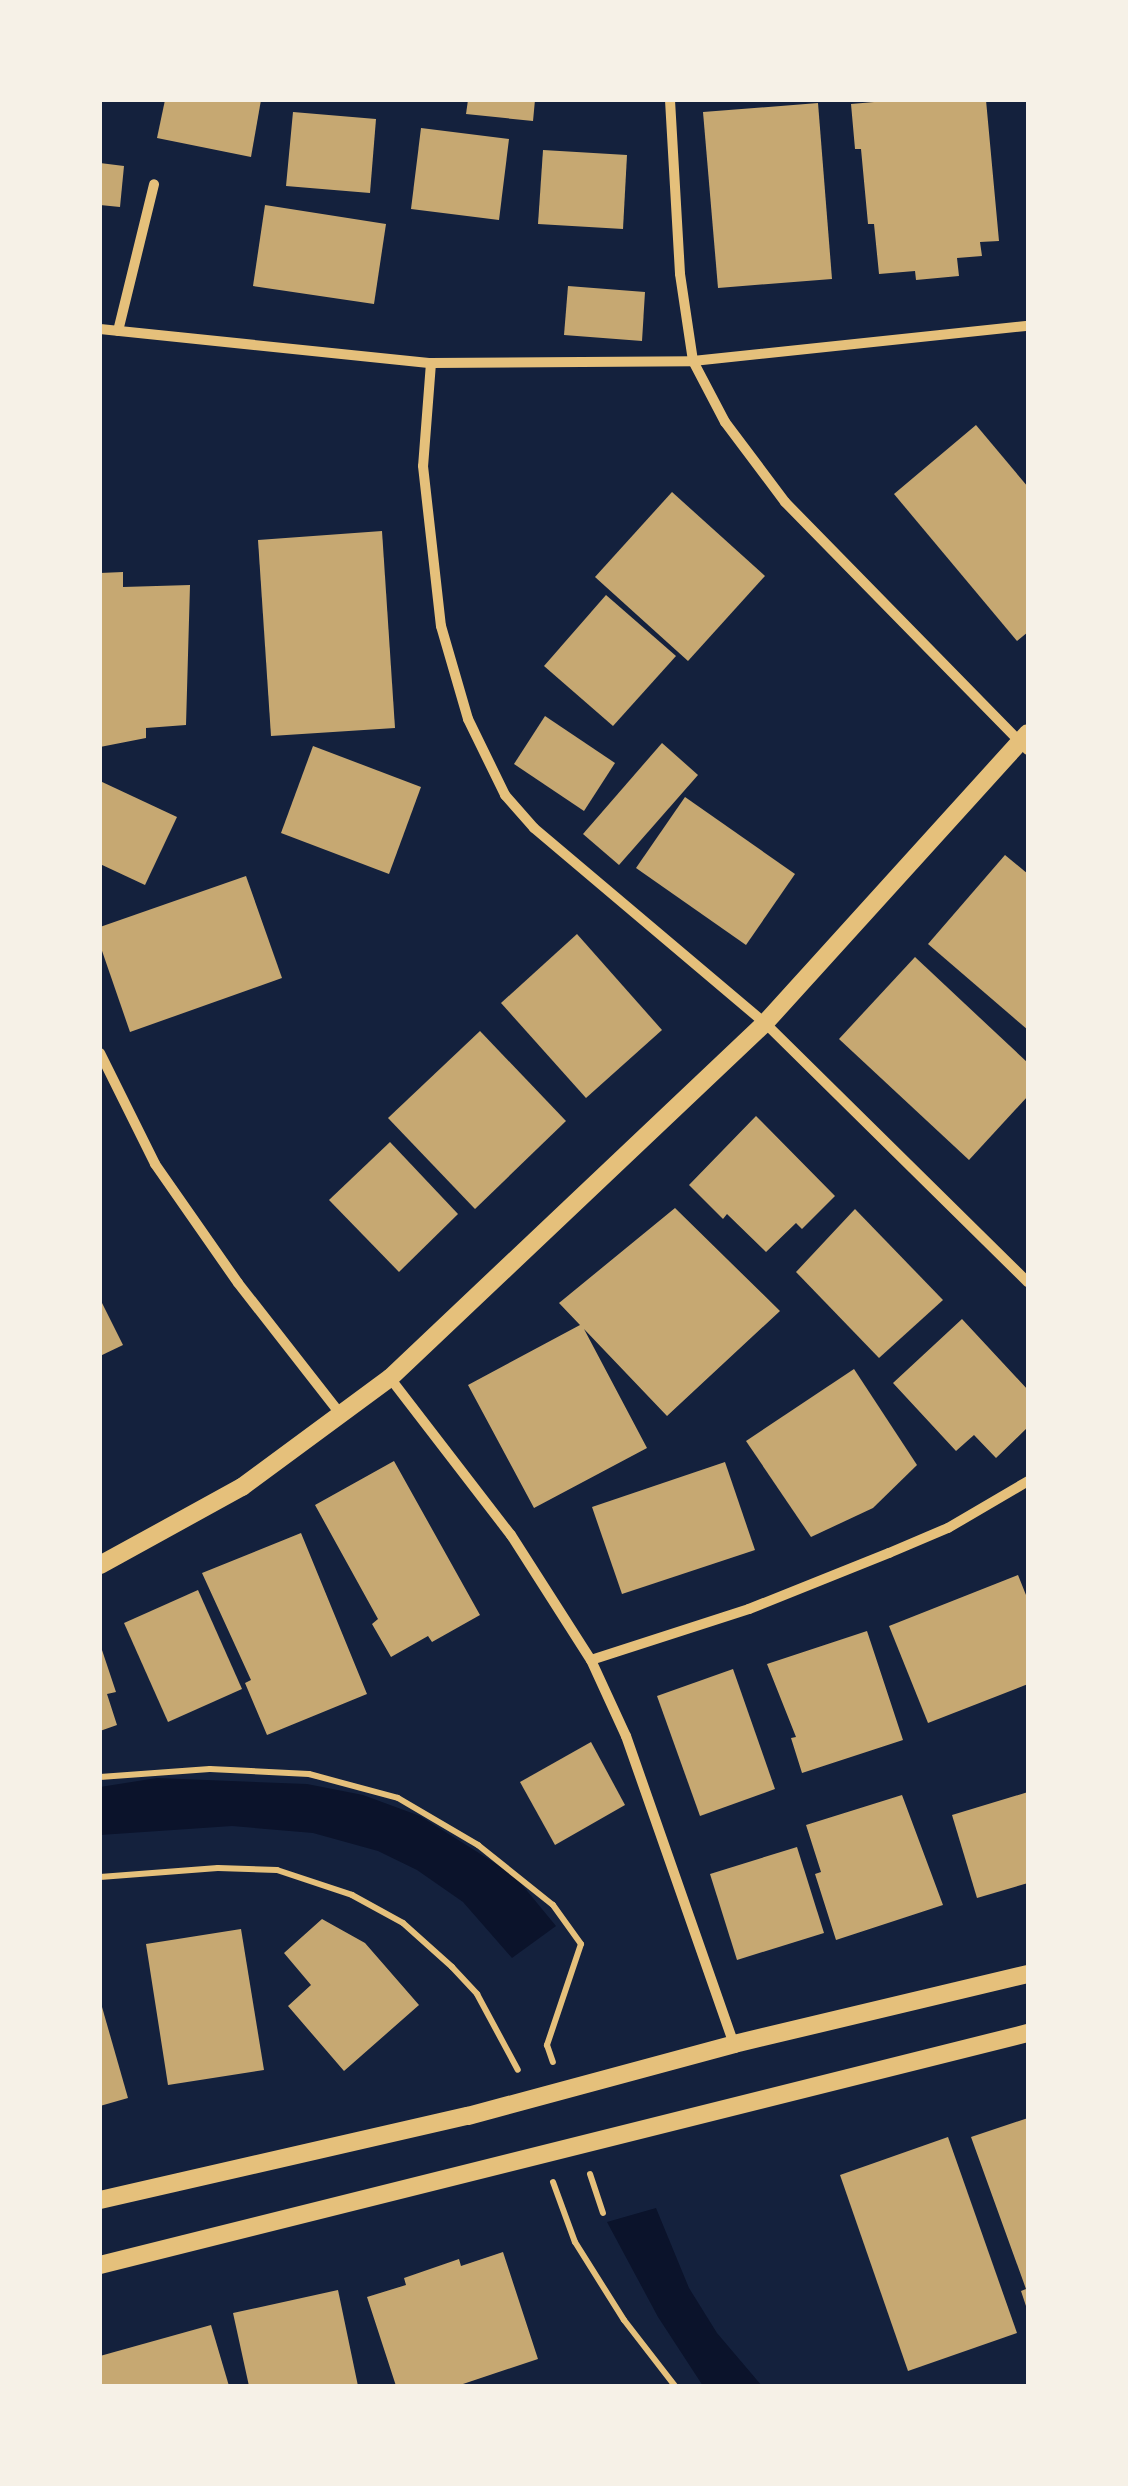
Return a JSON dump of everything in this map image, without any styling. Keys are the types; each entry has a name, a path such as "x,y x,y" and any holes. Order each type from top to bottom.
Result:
{"street":[{"path":"100,1566 228,1496 390,1378 765,1023 1025,742 784,502 725,422 693,362 680,274 670,100"},
{"path":"118,330 154,184"},
{"path":"100,329 431,364 693,362 1028,326"},
{"path":"431,364 424,466 431,554 442,626 468,719 488,766 534,828 765,1023 1028,1282"},
{"path":"100,1053 155,1164 220,1258 342,1416"},
{"path":"390,1378 512,1534 591,1660 626,1736 734,2044"},
{"path":"591,1660 749,1608 889,1554 948,1528 1028,1481"},
{"path":"100,2200 1028,1974"},
{"path":"100,2264 1028,2033"}],"path":[{"path":"100,1778 210,1769 309,1774 398,1798 478,1845 553,1906 581,1944 548,2046 562,2090"},
{"path":"100,1877 218,1868 276,1870 352,1895 404,1923 452,1967 476,1994 518,2070"},
{"path":"581,2145 603,2213"},
{"path":"564,2220 624,2320 674,2386"}],"water":[{"path":"157,1778 307,1784 363,1795 420,1816 514,1875 556,1926 512,1958 463,1902 417,1870 378,1851 313,1833 232,1826 100,1835 100,1787"},
{"path":"656,2208 689,2288 717,2333 762,2386 703,2386 658,2317 607,2222"}],"building":[{"path":"165,100 261,100 251,157 157,138"},
{"path":"468,100 535,100 533,121 466,114"},
{"path":"986,100 999,241 980,242 982,256 957,258 959,276 916,280 915,271 879,274 874,224 868,224 861,149 855,149 851,104"},
{"path":"818,103 832,279 718,288 703,112"},
{"path":"293,112 376,119 370,193 286,186"},
{"path":"421,128 509,139 499,220 411,209"},
{"path":"543,150 627,155 623,229 538,224"},
{"path":"100,163 124,166 120,207 100,205"},
{"path":"265,205 386,224 374,304 253,286"},
{"path":"568,286 645,292 642,341 564,335"},
{"path":"976,425 1028,487 1028,632 1017,641 894,494"},
{"path":"672,492 765,576 688,661 595,577"},
{"path":"382,531 395,728 271,736 258,540"},
{"path":"123,572 123,587 190,585 186,725 146,728 146,738 100,747 100,573"},
{"path":"606,595 676,656 613,726 544,666"},
{"path":"545,716 615,763 584,811 514,764"},
{"path":"662,743 698,775 619,865 583,834"},
{"path":"313,746 421,787 389,874 281,833"},
{"path":"100,781 177,817 145,885 100,864"},
{"path":"685,797 795,874 746,945 636,868"},
{"path":"1005,855 1028,874 1028,1030 928,944"},
{"path":"246,876 282,978 130,1032 100,945 100,927"},
{"path":"577,934 662,1030 586,1098 501,1003"},
{"path":"915,957 1028,1063 1028,1096 969,1160 839,1039"},
{"path":"480,1031 566,1121 475,1209 388,1118"},
{"path":"756,1116 835,1196 802,1229 796,1223 766,1252 727,1214 723,1219 689,1185"},
{"path":"390,1142 458,1214 399,1272 329,1200"},
{"path":"675,1208 780,1311 667,1416 584,1329 647,1448 534,1508 468,1385 580,1325 559,1303"},
{"path":"855,1209 943,1300 879,1358 796,1272"},
{"path":"100,1299 123,1345 100,1356"},
{"path":"962,1319 1028,1390 1028,1427 996,1458 974,1435 956,1451 893,1383"},
{"path":"854,1369 917,1465 873,1508 811,1537 746,1441"},
{"path":"394,1461 480,1615 432,1642 428,1636 391,1657 372,1624 378,1619 315,1505"},
{"path":"725,1462 755,1550 622,1594 592,1507"},
{"path":"301,1533 367,1694 267,1735 245,1683 251,1680 202,1573"},
{"path":"1018,1575 1028,1600 1028,1684 928,1723 889,1626"},
{"path":"198,1590 242,1689 168,1722 124,1623"},
{"path":"867,1631 903,1740 802,1773 791,1738 796,1737 767,1664"},
{"path":"100,1644 116,1692 107,1694 117,1725 100,1731"},
{"path":"733,1669 775,1789 700,1816 657,1696"},
{"path":"591,1742 625,1805 555,1845 520,1782"},
{"path":"1028,1792 1028,1883 977,1898 952,1815"},
{"path":"902,1795 943,1905 836,1940 815,1874 821,1872 806,1825"},
{"path":"797,1847 824,1933 737,1960 710,1874"},
{"path":"322,1919 365,1943 419,2005 344,2071 288,2006 311,1985 284,1953"},
{"path":"241,1929 264,2070 168,2085 146,1944"},
{"path":"100,2000 128,2098 100,2106"},
{"path":"1028,2118 1027,2309 1021,2291 1026,2289 971,2137"},
{"path":"948,2137 1017,2333 908,2371 840,2175"},
{"path":"503,2252 538,2359 457,2386 396,2386 367,2297 406,2285 404,2278 459,2259 461,2266"},
{"path":"338,2290 358,2386 249,2386 233,2313"},
{"path":"211,2325 229,2386 100,2386 100,2356"}]}
